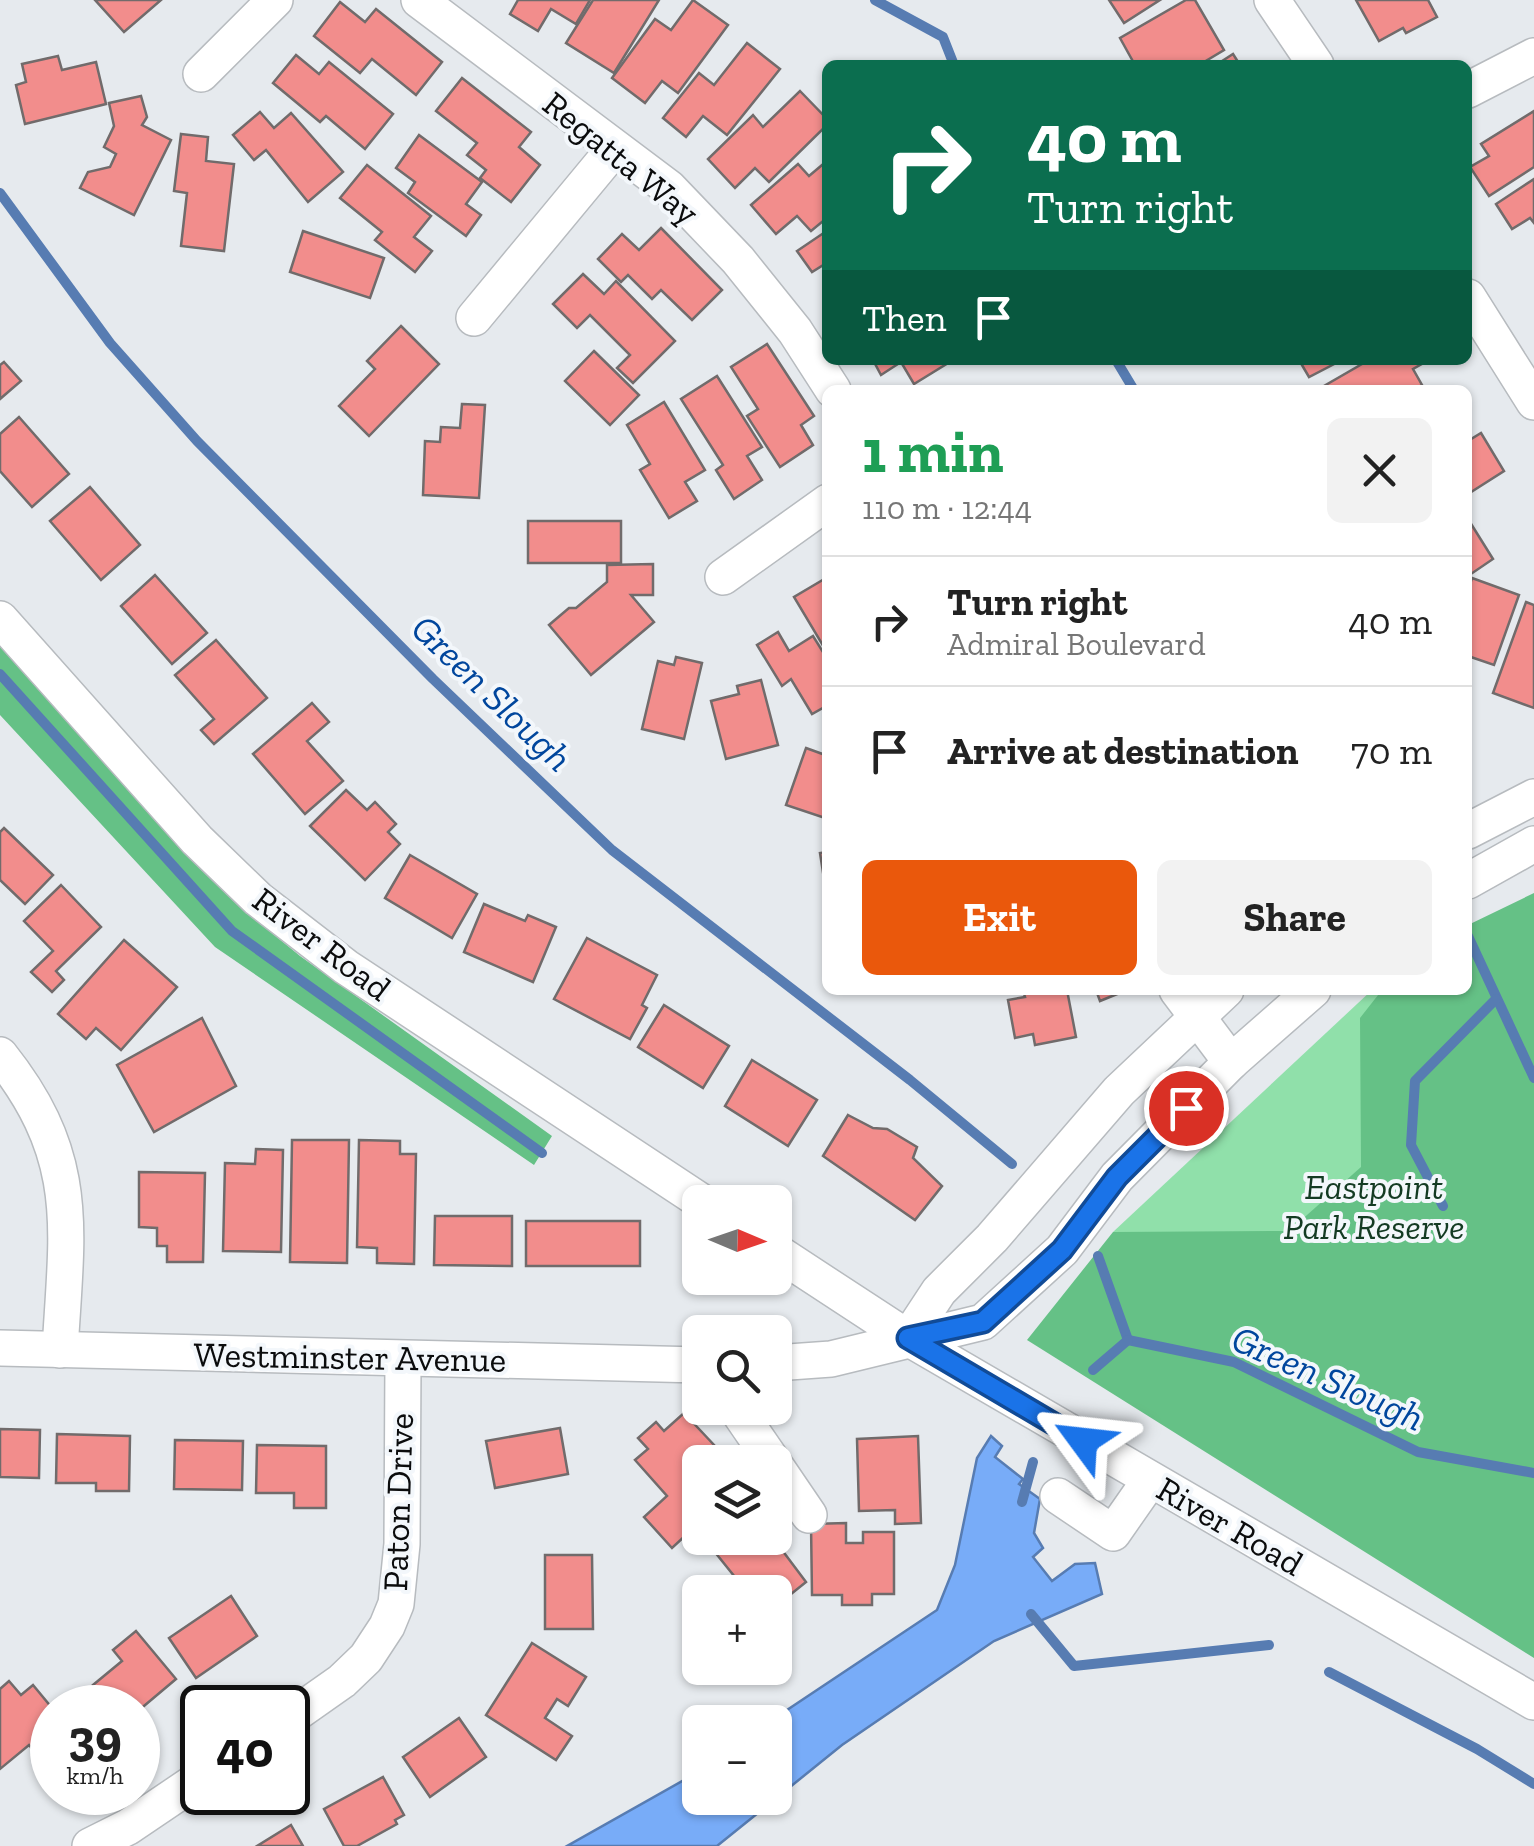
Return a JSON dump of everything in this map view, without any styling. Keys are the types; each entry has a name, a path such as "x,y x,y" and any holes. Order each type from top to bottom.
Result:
{"street":[{"path":"201,74 275,0"},
{"name":"Regatta Way","path":"419,0 670,188 738,260 831,385"},
{"path":"1272,0 1313,60"},
{"path":"1472,88 1534,56"},
{"path":"474,318 614,149"},
{"path":"1472,302 1534,402"},
{"path":"723,577 822,506"},
{"name":"River Road","path":"0,619 197,840 258,899 346,967 682,1189"},
{"path":"1472,829 1534,798"},
{"path":"1472,878 1534,844"},
{"path":"908,1338 939,1290 992,1238 1119,1091 1187,1004 1212,995"},
{"path":"1228,995 1244,1050"},
{"path":"792,1362 832,1360 983,1322 1062,1250 1117,1177 1244,1050 1307,995"},
{"path":"1187,1004 1244,1050"},
{"path":"0,1056 37,1110 54,1145 63,1178 67,1220 60,1350"},
{"name":"River Road","path":"792,1262 908,1338 1534,1702"},
{"name":"Westminster Avenue","path":"0,1348 682,1365"},
{"name":"Paton Drive","path":"310,1704 366,1658 396,1604 402,1544 403,1360"},
{"path":"1058,1496 1113,1534 1150,1480"},
{"path":"792,1491 809,1516"},
{"path":"90,1846 128,1827 180,1792"}],"green space":[{"path":"0,641 238,905 300,956 552,1136 534,1165 215,947 0,715"},
{"path":"1534,893 1534,1658 1027,1340 1113,1232 1289,1231 1361,1167 1360,1018 1378,995 1472,995 1472,923"},
{"name":"Eastpoint Park Reserve","path":"1367,995 1434,995 1534,1435 1113,1232"}],"water":[{"path":"991,1436 1002,1446 995,1457 1023,1479 1019,1484 1040,1499 1034,1533 1043,1548 1033,1557 1052,1581 1075,1564 1095,1563 1102,1594 994,1641 842,1745 792,1785 792,1707 937,1610 955,1565 977,1458"},
{"path":"682,1781 682,1815 755,1815 717,1846 567,1846"}],"building":[{"path":"95,0 161,0 124,32"},
{"path":"518,0 590,0 576,24 551,9 538,31 510,14"},
{"path":"593,0 659,0 614,73 566,43"},
{"path":"693,0 728,25 678,93 662,81 645,103 612,78 655,19 671,30"},
{"path":"1109,0 1160,0 1124,23"},
{"path":"1186,0 1195,0 1224,50 1207,60 1132,60 1120,38"},
{"path":"1356,0 1428,0 1437,17 1379,41"},
{"path":"340,2 365,22 376,9 442,62 416,95 372,59 360,73 314,36"},
{"path":"747,43 780,69 727,135 703,116 686,137 663,118 699,73 714,85"},
{"path":"296,55 319,74 329,62 393,114 365,149 326,116 320,122 273,83"},
{"path":"58,56 62,70 96,62 106,104 25,124 16,85 26,82 22,64"},
{"path":"462,78 531,132 519,147 540,165 511,202 480,178 486,170 467,155 477,143 436,111"},
{"path":"800,91 822,114 822,130 769,182 755,168 735,188 708,159 753,115 763,127"},
{"path":"141,96 147,117 142,125 171,140 134,215 80,188 88,172 110,167 116,154 104,147 114,126 109,103"},
{"path":"1534,111 1534,167 1489,196 1472,170 1472,166 1489,156 1481,144"},
{"path":"260,112 274,128 291,113 343,172 308,202 266,150 254,160 233,135"},
{"path":"181,134 208,137 206,161 234,164 224,251 181,246 187,193 174,191"},
{"path":"419,135 482,182 466,204 481,215 466,236 408,193 415,182 396,168"},
{"path":"798,164 809,176 822,165 822,222 811,231 797,216 776,234 751,205"},
{"path":"367,165 431,216 414,237 432,251 415,272 375,240 382,232 340,198"},
{"path":"1534,179 1534,223 1530,218 1512,229 1496,204"},
{"path":"661,228 722,290 692,320 661,290 652,299 628,275 621,282 598,259 622,234 639,250"},
{"path":"303,231 384,258 370,298 290,272"},
{"path":"822,234 822,266 812,272 797,251"},
{"path":"583,274 604,294 616,281 675,341 633,383 617,368 630,355 590,315 577,328 553,304"},
{"path":"401,326 439,364 369,436 339,406 375,369 367,361"},
{"path":"767,344 814,416 801,425 813,445 780,467 747,416 758,409 731,367"},
{"path":"594,351 639,395 610,425 565,381"},
{"path":"4,362 21,381 0,399 0,365"},
{"path":"876,365 896,365 881,375"},
{"path":"903,365 945,365 914,384"},
{"path":"1302,365 1332,365 1309,377"},
{"path":"1360,365 1420,365 1413,369 1422,385 1326,385"},
{"path":"717,376 762,447 747,456 762,480 734,499 716,470 723,465 681,399"},
{"path":"664,402 705,470 685,482 697,501 669,518 640,470 650,464 627,425"},
{"path":"462,404 485,405 479,498 423,495 425,441 440,442 441,427 460,428"},
{"path":"19,417 69,474 32,507 0,471 0,434"},
{"path":"1481,433 1504,471 1472,491 1472,439"},
{"path":"90,487 140,545 101,580 50,521"},
{"path":"528,521 621,521 621,563 528,563"},
{"path":"1472,525 1493,559 1472,573"},
{"path":"653,564 653,595 631,595 654,622 591,675 549,625 607,582 607,565"},
{"path":"155,575 207,633 172,664 121,606"},
{"path":"1472,578 1519,595 1494,665 1472,657"},
{"path":"822,580 822,644 794,597"},
{"path":"1526,602 1534,605 1534,708 1493,693"},
{"path":"778,632 789,651 813,636 822,650 822,708 812,714 791,679 782,686 757,645"},
{"path":"216,640 267,698 214,744 201,730 214,719 175,675"},
{"path":"676,657 702,663 684,739 642,729 658,661 674,665"},
{"path":"761,680 778,745 726,759 711,701 739,694 737,686"},
{"path":"312,703 329,722 307,741 343,781 305,814 253,754"},
{"path":"806,748 822,754 822,817 786,805"},
{"path":"346,790 367,810 375,802 396,824 388,832 400,844 365,880 310,826"},
{"path":"4,828 53,875 25,904 0,880 0,832"},
{"path":"410,855 477,894 452,938 385,898"},
{"path":"61,885 101,927 56,971 64,980 52,992 31,972 53,951 24,921"},
{"path":"484,904 525,921 528,915 556,927 533,982 464,952"},
{"path":"587,938 657,975 642,1005 647,1008 630,1039 554,999"},
{"path":"124,940 177,987 121,1050 96,1028 86,1039 58,1014"},
{"path":"1068,995 1076,1037 1035,1045 1033,1034 1015,1038 1008,1000"},
{"path":"664,1005 729,1046 703,1088 638,1047"},
{"path":"202,1018 236,1086 154,1132 117,1065"},
{"path":"752,1060 817,1100 788,1146 725,1106"},
{"path":"848,1115 873,1128 887,1129 917,1147 913,1158 942,1186 915,1220 823,1156"},
{"path":"292,1140 349,1140 347,1263 290,1262"},
{"path":"359,1140 400,1141 400,1154 416,1154 414,1264 377,1263 377,1248 357,1247"},
{"path":"256,1149 283,1150 281,1252 223,1251 225,1163 255,1164"},
{"path":"139,1172 205,1173 203,1262 167,1262 167,1246 157,1246 157,1228 139,1227"},
{"path":"435,1216 512,1216 512,1266 434,1265"},
{"path":"526,1221 640,1221 640,1266 526,1266"},
{"path":"682,1415 682,1425 695,1425 714,1445 682,1445 682,1539 672,1548 644,1517 667,1496 635,1460 648,1449 638,1438 656,1422 664,1431"},
{"path":"560,1428 568,1474 495,1488 486,1441"},
{"path":"0,1429 40,1430 39,1478 0,1477"},
{"path":"57,1434 130,1436 129,1491 96,1491 96,1483 56,1483"},
{"path":"918,1436 921,1523 895,1524 895,1510 859,1511 857,1439"},
{"path":"175,1440 243,1441 242,1490 174,1489"},
{"path":"257,1445 326,1446 326,1508 294,1508 294,1493 256,1493"},
{"path":"846,1523 846,1543 863,1543 863,1532 894,1532 894,1594 872,1594 872,1605 842,1605 842,1595 812,1595 811,1524"},
{"path":"545,1555 592,1555 593,1629 545,1629"},
{"path":"717,1555 786,1555 806,1582 792,1593 792,1575 733,1575"},
{"path":"231,1596 257,1636 196,1678 169,1638"},
{"path":"136,1631 176,1679 160,1692 160,1685 93,1685 122,1661 113,1650"},
{"path":"532,1643 586,1677 568,1706 557,1699 545,1718 572,1736 556,1760 486,1715"},
{"path":"9,1681 21,1695 30,1688 30,1746 0,1769 0,1689"},
{"path":"459,1718 486,1757 430,1797 403,1757"},
{"path":"383,1777 404,1815 395,1820 397,1824 357,1846 344,1846 324,1809"},
{"path":"291,1825 303,1846 257,1846"}],"waterway":[{"path":"875,0 943,37 952,60"},
{"name":"Green Slough","path":"0,193 110,343 197,441 433,679 612,850 910,1080 1012,1164"},
{"path":"1119,365 1131,385"},
{"path":"0,674 232,931 542,1153"},
{"path":"1472,945 1534,1078"},
{"path":"1443,1206 1411,1145 1415,1081 1496,999"},
{"name":"Green Slough","path":"1098,1256 1128,1340"},
{"name":"Green Slough","path":"1128,1340 1234,1362 1418,1452 1534,1473"},
{"path":"1093,1370 1128,1340"},
{"path":"1022,1502 1033,1462"},
{"path":"1031,1614 1074,1666 1269,1645"},
{"path":"1329,1672 1477,1749 1534,1784"}],"route":[{"path":"1083,1441 908,1338 983,1322 1062,1250 1117,1177 1186,1108"}]}
